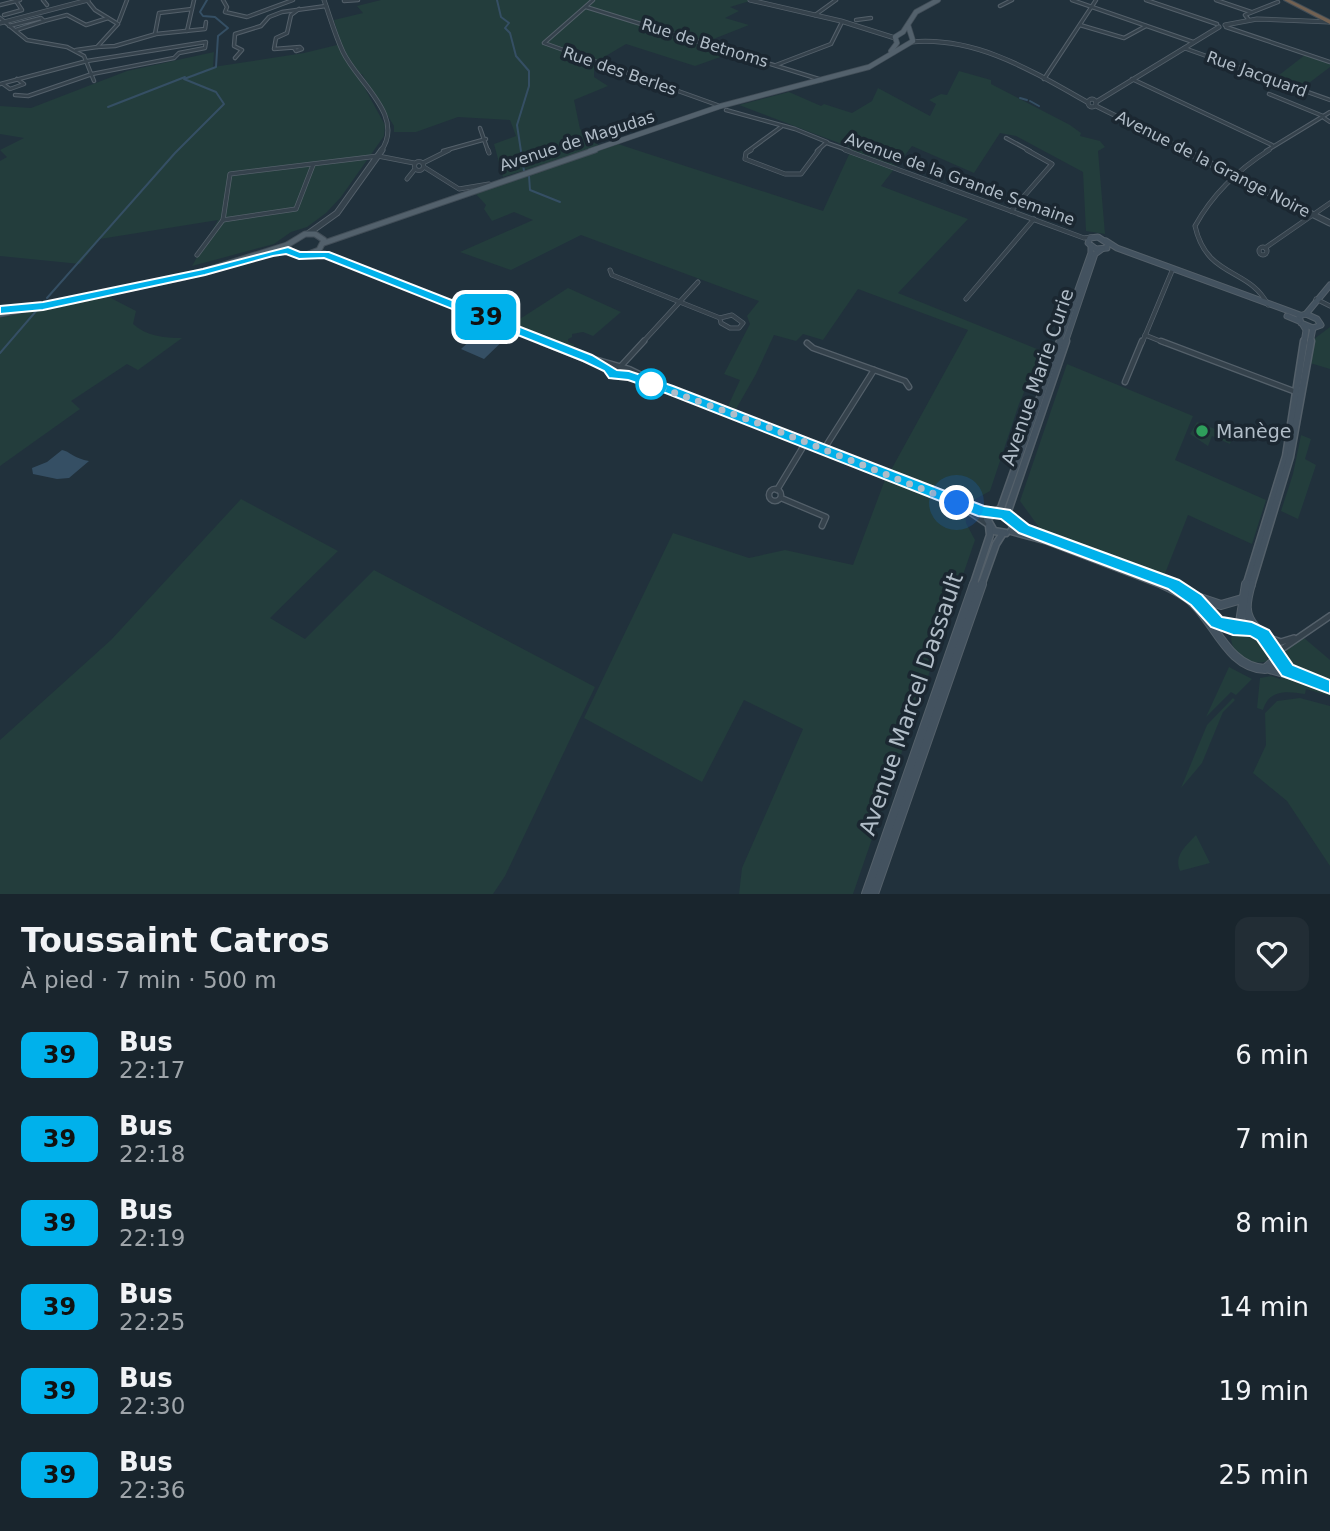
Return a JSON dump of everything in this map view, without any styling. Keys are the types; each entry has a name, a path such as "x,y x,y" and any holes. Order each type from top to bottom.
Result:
{"highway":[{"path":"1286,0 1328,21"},
{"path":"1291,0 1328,21"}],"main road":[{"name":"Avenue de Magudas","path":"860,70 884,57 894,48 897,37 916,12 938,0"},
{"path":"908,25 911,40"},
{"path":"897,37 911,40"},
{"path":"897,37 911,40"},
{"name":"Avenue de Magudas","path":"322,243 489,184 685,120 760,96 860,70 880,62 911,40"},
{"name":"Avenue de Magudas","path":"322,243 479,188"},
{"path":"0,312 23,310 205,272 287,248 293,239 309,233 322,243 314,253 299,256 287,248"},
{"path":"1088,241 1106,241 1117,248 1302,319 1313,328"},
{"path":"1088,241 1103,249 1172,271 1302,319 1314,317"},
{"name":"Avenue Marie Curie","path":"988,524 988,516 1000,508 1005,495 1091,253 1088,241"},
{"name":"Avenue Marie Curie","path":"1009,526 1008,510 1059,357 1095,254 1108,246 1106,241"},
{"path":"1302,319 1330,288"},
{"path":"1314,317 1318,300"},
{"path":"1313,328 1321,325 1314,317"},
{"path":"1225,641 1227,633 1240,622 1242,599 1280,486 1306,330 1302,319"},
{"path":"1302,678 1284,668 1263,635 1247,618 1246,601 1294,441 1308,344 1313,328"},
{"path":"996,512 1009,526 1174,590 1193,603 1225,641 1230,652 1242,663 1330,686"},
{"path":"988,524 1009,526 1174,585 1217,604 1242,599"},
{"name":"Avenue Marcel Dassault","path":"866,894 985,551 990,535 988,524"},
{"name":"Avenue Marcel Dassault","path":"874,894 996,544 1009,526"},
{"path":"1189,593 1216,622 1263,635"},
{"path":"1264,668 1273,663 1275,654"}],"street":[{"path":"43,0 47,5"},
{"path":"1,21 87,0 92,8 119,23"},
{"path":"97,47 119,23 128,0"},
{"path":"187,31 194,0"},
{"path":"223,0 226,7 224,11 241,17 250,16 261,6"},
{"path":"258,11 267,11 293,0"},
{"path":"309,233 341,208 389,138 389,124 342,50 324,0"},
{"path":"348,0 344,1 358,0"},
{"name":"Rue des Berles","path":"593,0 544,43 723,108"},
{"path":"751,0 897,37"},
{"path":"816,15 836,0"},
{"path":"1000,6 1012,0"},
{"path":"1072,0 1193,42"},
{"path":"911,40 976,47 1043,79 1096,0"},
{"path":"1146,0 1330,62"},
{"path":"1216,0 1252,12"},
{"path":"0,5 18,1 22,10 5,15"},
{"path":"1249,20 1245,15 1278,2"},
{"path":"235,58 242,50 234,46 235,34 261,26 275,15 326,6"},
{"name":"Rue de Betnoms","path":"586,7 823,80"},
{"path":"156,34 153,34 159,13 192,9"},
{"path":"294,48 274,49 276,38 287,33 291,15 299,9"},
{"path":"267,11 275,15"},
{"path":"15,30 67,15 86,24 108,18"},
{"path":"9,26 41,18 44,21"},
{"path":"856,20 871,18"},
{"path":"1226,26 1249,20 1328,21"},
{"path":"1,21 33,42 76,50 141,40 156,34 205,29 206,22"},
{"path":"775,65 831,44 842,22"},
{"path":"1080,24 1123,38 1147,26"},
{"path":"1096,104 1218,25"},
{"path":"1,84 87,61 206,42 205,48 179,52 174,58 92,74 28,96 15,96"},
{"path":"178,45 179,52"},
{"name":"Rue Jacquard","path":"1184,48 1330,100"},
{"path":"76,50 87,61 94,81"},
{"path":"64,61 71,66"},
{"path":"1,84 10,89 24,84 17,79"},
{"name":"Avenue de la Grange Noire","path":"1043,79 1088,105 1096,104 1330,223"},
{"path":"1132,79 1272,146"},
{"path":"1269,94 1330,122"},
{"name":"Avenue de la Grande Semaine","path":"723,108 827,143 1088,241"},
{"path":"1268,305 1262,293 1209,258 1195,232 1196,222 1254,158 1330,112"},
{"path":"781,127 746,153 746,161 785,174 798,174 811,157 827,143"},
{"path":"480,128 489,153"},
{"path":"1006,138 1052,164 1011,211"},
{"path":"197,255 223,220 230,174 378,156 415,166 423,165 444,151 486,139"},
{"path":"223,220 296,209 314,164"},
{"path":"423,165 457,188 489,184"},
{"path":"407,179 415,166"},
{"path":"455,195 457,188"},
{"path":"1265,248 1330,203"},
{"path":"966,299 1034,219"},
{"path":"318,226 322,243 587,358 984,512 996,512"},
{"path":"610,270 612,275 720,317 738,317 743,326 730,328 720,323 720,317"},
{"path":"1125,382 1172,271"},
{"path":"618,369 698,282"},
{"path":"1318,300 1330,306"},
{"path":"1145,335 1296,393"},
{"path":"807,342 813,348 905,381 909,387"},
{"path":"824,449 874,370"},
{"path":"778,490 806,442"},
{"path":"778,490 782,494 781,498"},
{"path":"778,490 771,491 769,497 775,500 781,498 826,517 822,526"},
{"path":"950,499 988,524"},
{"path":"1275,654 1330,616"},
{"path":"1263,635 1281,642 1295,638"}],"green space":[{"path":"381,0 753,0 730,7 739,11 725,18 749,25 706,42 729,54 695,66 626,44 594,63 594,77 608,86 574,100 580,129 600,146 503,177 494,144 516,136 510,120 458,117 416,132 394,132 394,126 362,74 357,74 385,125 384,136 341,197 326,213 307,227 291,232 274,244 192,266 218,220 100,239 80,264 0,256 0,161 7,157 0,150 24,138 0,134 0,106 31,108 127,71 214,52 213,67 304,53 341,44 334,20 363,13 357,6"},
{"path":"1305,55 1330,63 1330,67 1301,89 1274,79"},
{"path":"959,71 991,80 991,84 1070,125 1081,133 1080,136 1100,141 1105,147 1098,151 1105,234 1086,231 1083,172 1016,136 1000,133 974,173 912,146 881,186 968,219 898,293 1042,351 1019,404 990,491 972,501 891,470 968,330 858,289 823,340 803,334 796,341 774,335 736,409 728,406 740,380 724,374 750,324 747,316 759,301 581,235 511,270 460,252 533,220 514,212 492,221 484,209 486,205 475,193 618,144 823,211 852,148 739,105 789,92 821,106 824,104 852,113 872,101 878,88 930,116 936,104 929,100 941,94 947,95"},
{"path":"568,288 621,312 593,336 583,332 572,334 568,342 575,345 572,348 512,324"},
{"path":"107,296 136,311 133,324 149,334 182,338 138,370 127,364 71,401 80,409 0,466 0,318"},
{"path":"1330,327 1330,369 1310,363 1314,339"},
{"path":"1067,364 1193,416 1175,460 1266,500 1252,544 1188,515 1164,576 1041,530 1020,501"},
{"name":"Manège","path":"1197,422 1233,436 1230,444 1212,436 1208,446 1190,434"},
{"path":"1301,435 1311,439 1305,459 1316,465 1298,519 1281,511 1293,474"},
{"path":"886,477 965,512 966,523 975,540 853,894 739,894 742,868 803,729 744,700 702,782 584,718 673,533 749,558 785,550 853,565"},
{"path":"241,499 338,551 270,618 305,639 374,570 595,687 505,876 493,894 0,894 0,740 111,640"},
{"path":"1237,631 1261,638 1269,648 1267,661 1248,661 1238,654 1231,638"},
{"path":"1304,638 1330,660 1330,682 1288,666 1286,650"},
{"path":"1229,667 1252,679 1236,695 1231,692 1206,717"},
{"path":"1271,676 1280,679 1283,676 1330,689 1330,696 1306,689 1305,694 1280,693 1270,698 1263,710 1257,708 1260,678"},
{"path":"1233,698 1235,700 1223,712 1202,763 1181,788 1207,725"},
{"path":"1300,698 1330,706 1330,866 1287,801 1253,773 1266,745 1265,713 1277,701"},
{"path":"1196,835 1210,863 1180,871 1178,860"}],"water":[{"path":"489,323 512,332 484,359 461,349"},
{"path":"62,450 89,461 69,478 57,479 33,474 32,468 47,462"}],"waterway":[{"path":"47,298 175,153 224,104 216,92 184,79 216,67 218,36 228,28 215,17 203,16 200,12 207,0"},
{"path":"497,0 501,17 509,23 505,28 510,33 516,56 529,71 529,86 517,125 524,171"},
{"path":"108,107 185,77"},
{"path":"1020,98 1027,100"},
{"path":"1030,101 1039,106"},
{"path":"529,176 530,190 560,202"},
{"path":"0,353 37,310"}],"bus line":[{"name":"39","path":"0,310 23,310 43,306 205,272 272,253 288,251 299,256 325,254 587,358 608,368 614,375 629,376 668,389 984,512 999,512 1024,529 1174,585 1196,600 1216,622 1233,628 1252,629 1263,635 1288,671 1330,686"}],"place":[{"name":"Manège","path":"1202,431"}],"route":[{"path":"651,384 763,425 957,503"}]}
